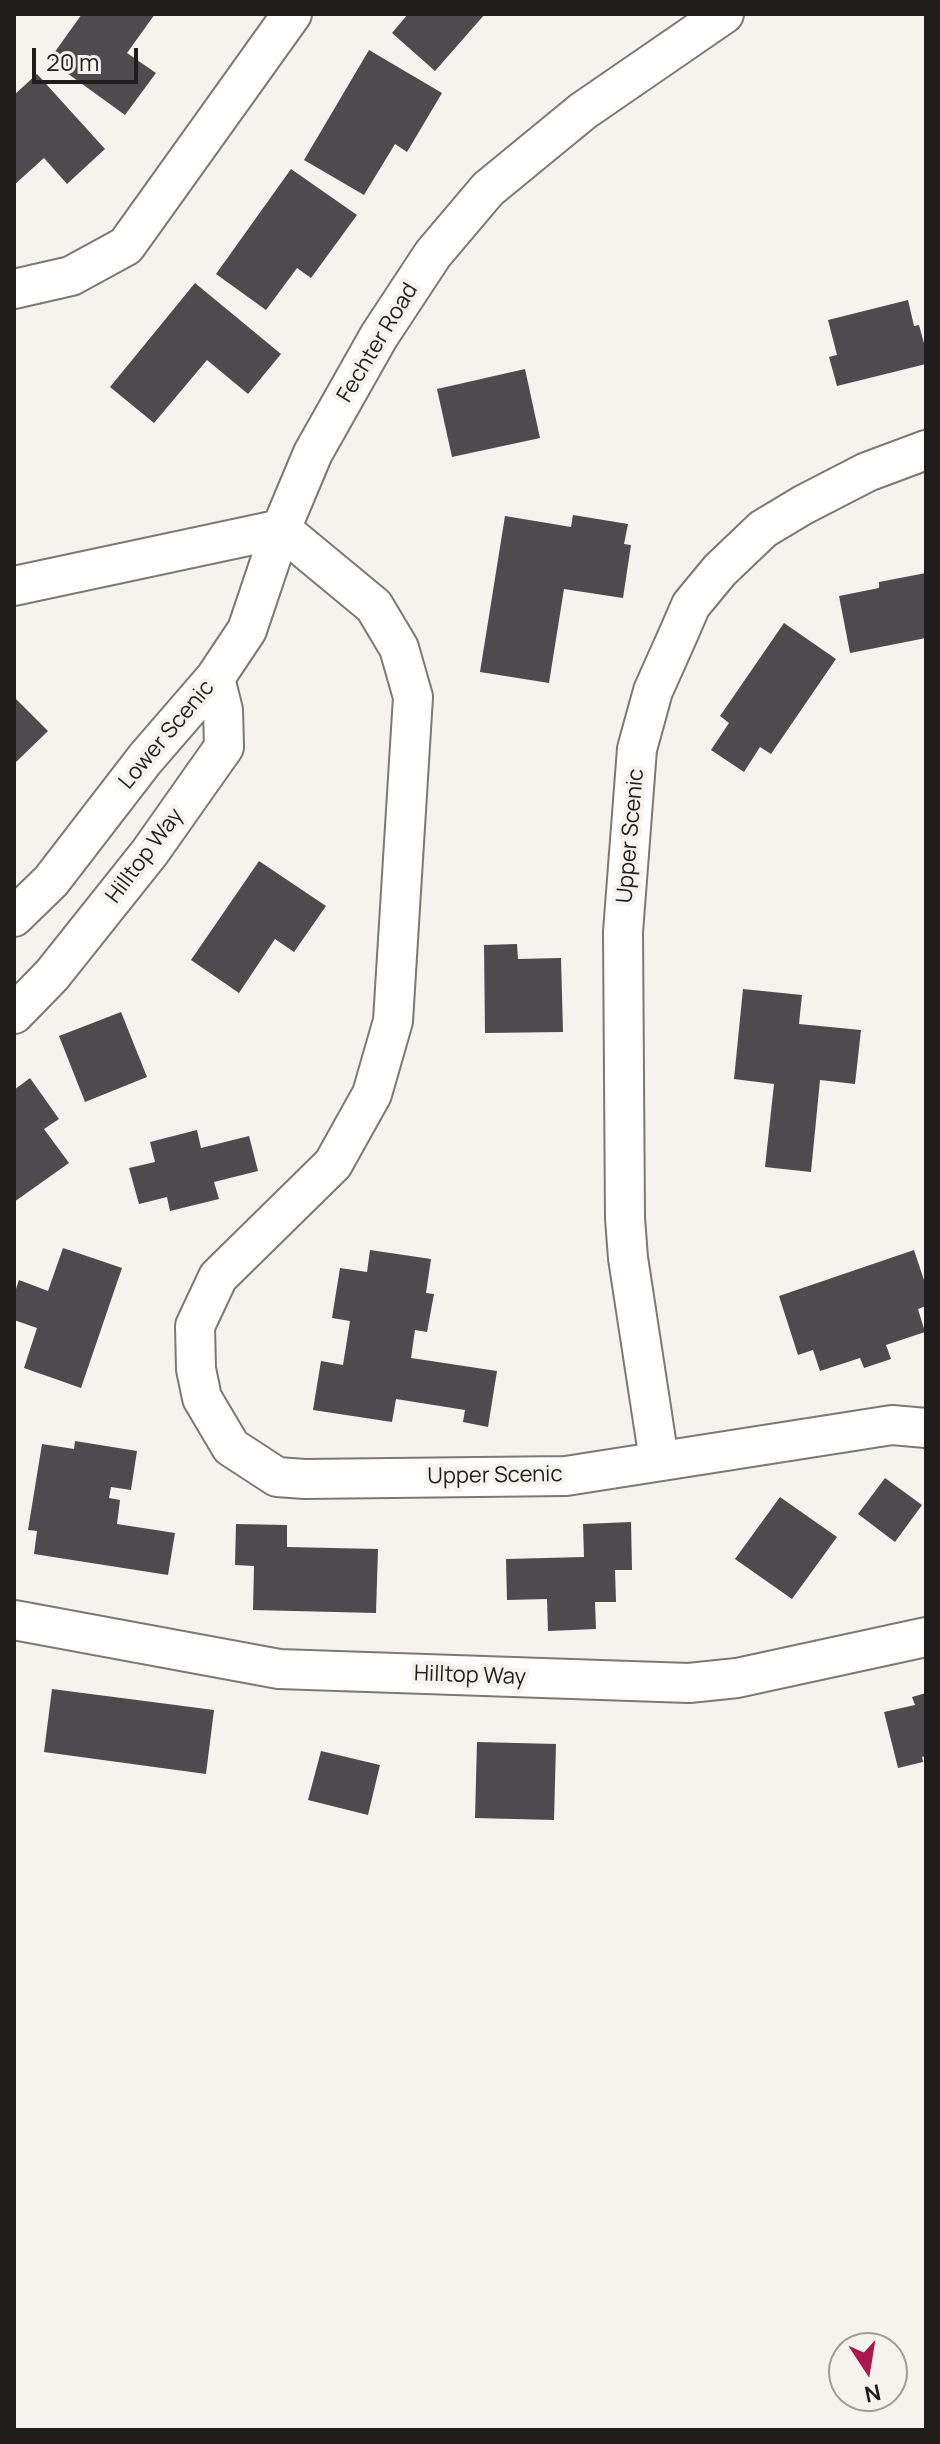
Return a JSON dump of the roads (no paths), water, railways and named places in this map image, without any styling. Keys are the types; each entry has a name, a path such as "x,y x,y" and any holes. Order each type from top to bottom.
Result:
{"street":[{"path":"14,289 71,276 126,246 292,14"},
{"name":"Fechter Road","path":"281,529 313,453 379,336 433,254 488,189 583,111 724,14"},
{"name":"Upper Scenic","path":"281,529 374,606 399,648 413,697 393,1021 372,1094 333,1164 218,1277 204,1304 195,1326 196,1369 202,1398 214,1423 231,1447 277,1477 566,1476 659,1460 628,1258 625,1218 623,932 637,749 653,691 691,605 720,570 763,529 867,472 926,450"},
{"path":"14,586 281,529"},
{"name":"Lower Scenic","path":"14,917 51,881 145,759 215,678 247,630 281,529"},
{"name":"Hilltop Way","path":"14,1014 52,975 150,852 224,747 223,710 215,678"},
{"path":"659,1460 892,1425 926,1428"},
{"name":"Hilltop Way","path":"14,1620 279,1669 689,1683 737,1678 926,1637"}]}
